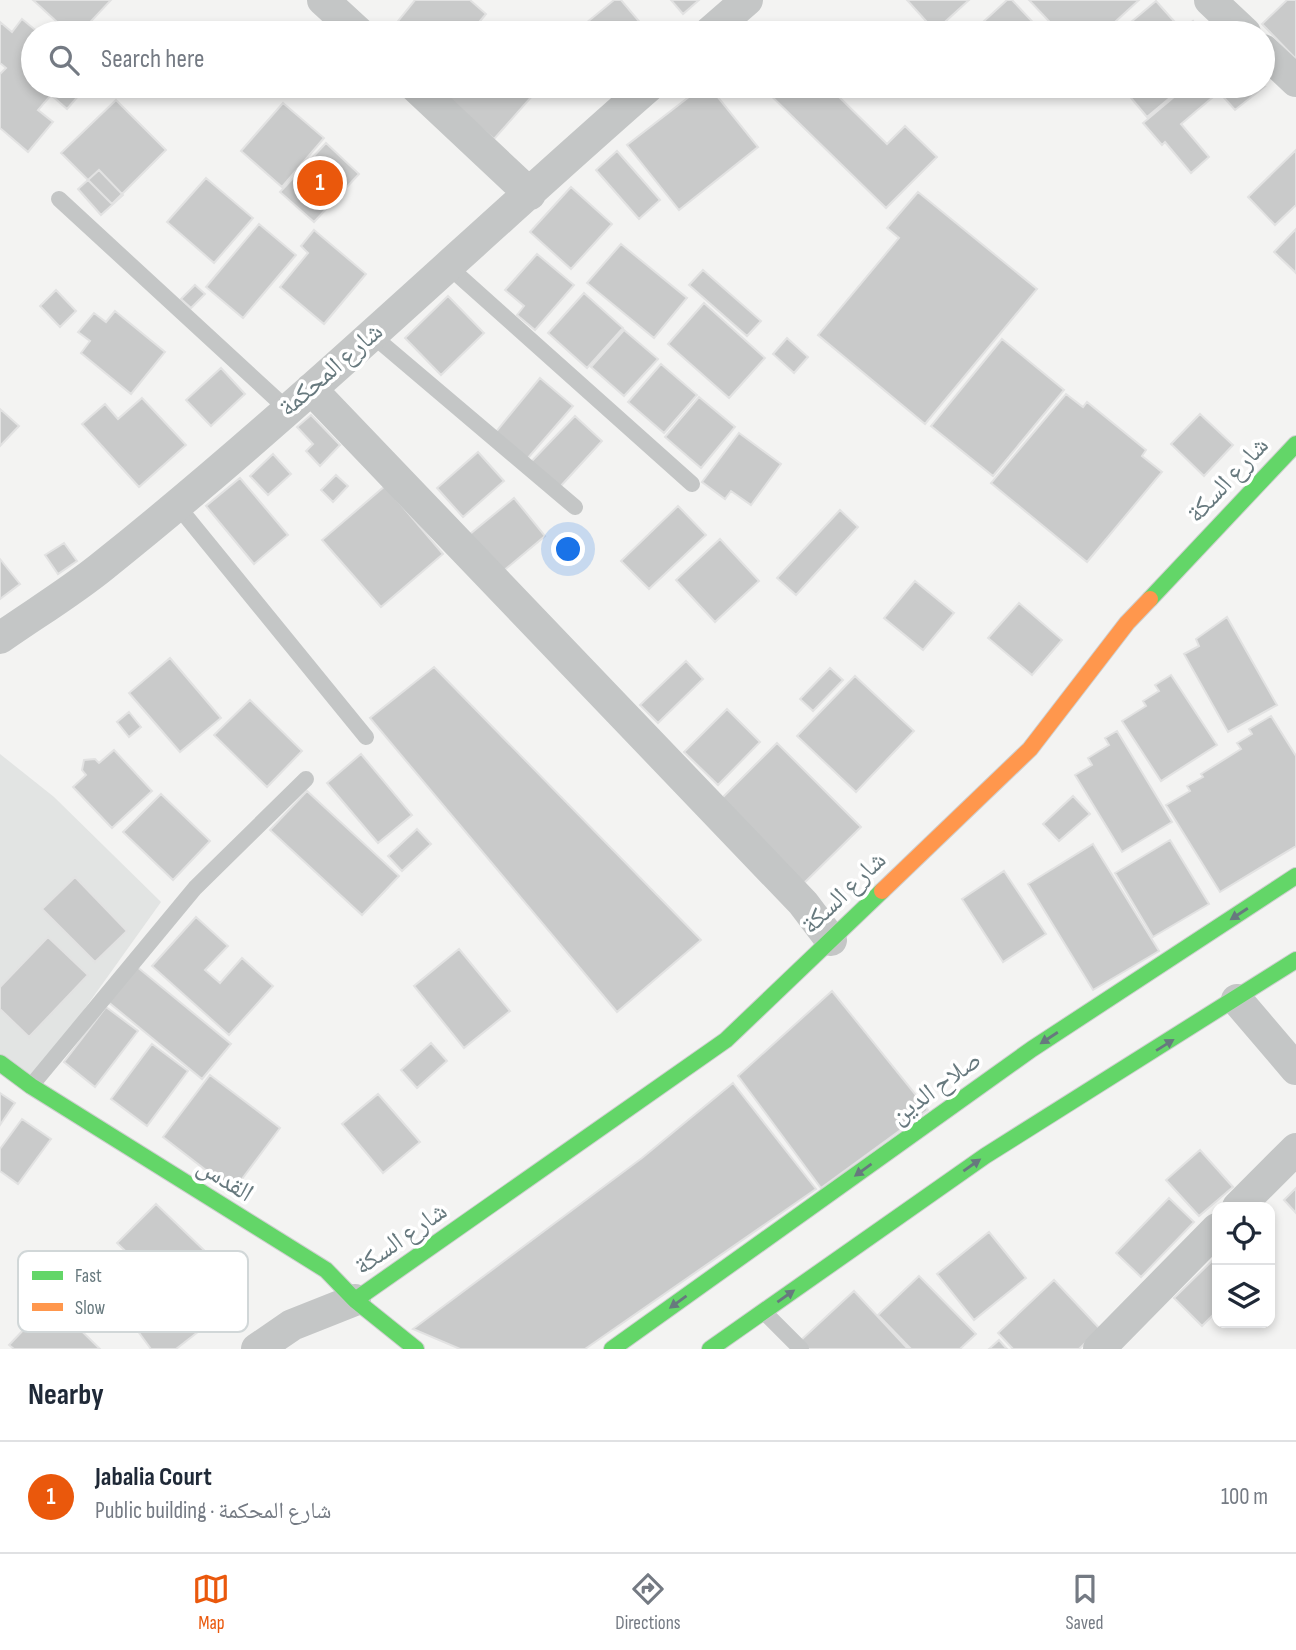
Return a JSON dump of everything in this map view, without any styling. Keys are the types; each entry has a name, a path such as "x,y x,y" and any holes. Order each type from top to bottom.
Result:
{"main road":[{"name":"شارع السكة","path":"355,1300 726,1040 1030,749 1127,622 1296,444"},
{"name":"صلاح الدين","path":"612,1349 1032,1049 1296,876"},
{"path":"710,1349 985,1156 1237,1000 1296,960"},
{"name":"القدس","path":"0,1063 31,1086 326,1270 355,1300 416,1349"}],"street":[{"path":"323,0 346,21"},
{"path":"723,21 747,0"},
{"path":"1210,0 1232,21"},
{"path":"1275,61 1296,81"},
{"path":"428,98 530,194"},
{"name":"شارع المحكمة","path":"0,639 102,567 372,335 636,98"},
{"path":"311,388 803,903 831,940"},
{"path":"1237,1000 1296,1069"},
{"path":"1243,1202 1296,1149"},
{"path":"1099,1349 1212,1234"},
{"path":"257,1349 292,1325 355,1300"}],"lane":[{"path":"59,199 287,409"},
{"path":"449,266 692,484"},
{"path":"372,335 575,507"},
{"path":"176,504 366,737"},
{"path":"31,1086 195,888 306,779"},
{"path":"764,1311 801,1349"}],"shaded area":[{"path":"0,754 54,797 161,902 33,1081 0,1056"}],"building":[{"path":"33,0 111,0 91,21 56,21"},
{"path":"415,0 470,0 486,14 480,21 398,21"},
{"path":"614,0 621,0 639,21 589,21"},
{"path":"671,0 699,0 683,14"},
{"path":"907,0 969,0 946,21 926,21"},
{"path":"1007,0 1012,0 1032,21 984,21"},
{"path":"1029,0 1139,0 1116,21 1049,21"},
{"path":"1287,0 1296,0 1296,59 1275,37 1275,21 1265,21"},
{"path":"1156,1 1174,21 1132,21"},
{"path":"22,19 24,21 21,21 21,98 48,98 38,110 53,122 28,152 0,128 0,74 6,68 0,63 0,22 12,32"},
{"path":"54,98 77,98 67,109"},
{"path":"450,98 530,98 494,139 448,100"},
{"path":"688,98 719,98 758,147 679,210 627,145"},
{"path":"773,98 840,98 887,144 905,126 937,157 886,208"},
{"path":"1131,98 1170,98 1147,117"},
{"path":"1173,98 1212,98 1181,124 1209,157 1191,173 1165,142 1162,145 1143,123"},
{"path":"1224,98 1250,98 1235,110"},
{"path":"116,100 166,150 112,204 61,153"},
{"path":"283,103 324,138 282,187 241,151"},
{"path":"326,143 359,174 314,222 280,192"},
{"path":"1296,150 1296,205 1275,225 1248,197"},
{"path":"617,151 660,200 639,219 596,170"},
{"path":"99,170 123,195 101,215 78,189"},
{"path":"206,178 253,218 214,263 167,222"},
{"path":"571,187 612,224 571,269 530,232"},
{"path":"918,192 1037,289 925,424 818,335 899,238 887,228"},
{"path":"259,224 296,255 243,318 206,287"},
{"path":"1296,229 1296,273 1274,252"},
{"path":"314,230 366,274 324,324 280,287 308,253 301,246"},
{"path":"621,244 687,298 654,338 587,283"},
{"path":"537,254 574,285 535,330 517,315 524,306 505,290"},
{"path":"703,270 761,321 747,336 689,285"},
{"path":"195,285 205,294 191,308 181,299"},
{"path":"56,290 76,311 60,327 40,306"},
{"path":"584,293 623,328 587,368 548,333"},
{"path":"448,296 484,333 441,375 405,338"},
{"path":"704,303 765,358 729,398 668,344"},
{"path":"115,311 165,352 131,394 81,353 90,341 78,332 94,313 106,322"},
{"path":"624,330 658,359 624,396 591,367"},
{"path":"787,338 808,357 794,373 773,354"},
{"path":"1002,339 1064,390 993,476 931,426"},
{"path":"661,364 697,395 664,433 628,402"},
{"path":"221,368 245,394 211,426 186,400"},
{"path":"540,378 573,406 527,459 495,433"},
{"path":"1066,394 1083,407 1087,402 1146,450 1142,456 1162,472 1087,562 991,483"},
{"path":"699,397 735,427 701,468 665,437"},
{"path":"142,398 186,445 139,487 82,424 105,404 118,419"},
{"path":"0,409 19,426 0,446"},
{"path":"1200,414 1233,445 1204,476 1171,444"},
{"path":"311,415 340,445 320,466 306,451 313,444 297,427"},
{"path":"575,416 602,441 558,489 530,463"},
{"path":"739,433 781,464 751,505 731,491 725,499 702,482"},
{"path":"478,452 504,481 463,517 437,488"},
{"path":"273,454 291,474 268,495 250,476"},
{"path":"336,475 348,486 333,502 321,490"},
{"path":"240,478 288,535 254,564 206,506"},
{"path":"385,486 443,554 381,607 322,540"},
{"path":"514,498 545,536 496,577 464,539"},
{"path":"678,506 706,535 649,589 621,561"},
{"path":"840,510 858,527 796,595 777,578"},
{"path":"720,539 759,581 715,622 676,580"},
{"path":"64,543 77,561 58,574 45,555"},
{"path":"0,559 20,584 0,599"},
{"path":"915,581 954,613 923,650 884,618"},
{"path":"1019,603 1062,640 1032,675 988,638"},
{"path":"1227,617 1277,705 1228,732 1184,654 1199,646 1196,639"},
{"path":"170,658 221,718 180,752 129,693"},
{"path":"686,661 703,679 658,723 640,705"},
{"path":"434,667 701,940 617,1012 370,718"},
{"path":"830,668 843,680 813,711 800,699"},
{"path":"1171,675 1217,745 1161,781 1122,721 1146,706 1143,701 1159,691 1155,685"},
{"path":"855,676 914,731 856,792 797,736"},
{"path":"250,700 302,751 267,787 214,735"},
{"path":"727,709 760,742 718,785 684,752"},
{"path":"129,712 141,727 129,737 117,722"},
{"path":"1271,716 1296,756 1296,846 1220,892 1166,805 1190,791 1187,786 1203,777 1201,774 1241,749 1237,743 1252,734 1249,729"},
{"path":"1117,731 1172,822 1122,852 1075,775 1092,765 1088,758 1109,745 1105,738"},
{"path":"777,743 861,827 803,884 720,800"},
{"path":"114,750 152,791 112,828 73,787 86,775 82,770 84,760 95,759 99,763"},
{"path":"361,754 412,815 378,843 327,783"},
{"path":"307,791 399,876 362,915 270,830"},
{"path":"161,794 210,841 173,880 123,832"},
{"path":"1073,796 1090,814 1059,841 1043,824"},
{"path":"417,829 431,844 402,871 388,856"},
{"path":"1170,840 1209,904 1153,937 1115,873"},
{"path":"1093,844 1159,951 1093,990 1028,884"},
{"path":"1004,871 1046,934 1003,962 962,899"},
{"path":"75,877 127,931 95,962 42,909"},
{"path":"196,917 228,946 205,970 220,983 242,958 273,986 229,1035 152,966"},
{"path":"48,937 88,975 29,1037 0,1009 0,987"},
{"path":"459,949 510,1011 464,1048 414,986"},
{"path":"136,966 231,1044 202,1079 107,1001"},
{"path":"832,991 928,1110 821,1188 738,1076"},
{"path":"106,1007 138,1031 95,1087 64,1062"},
{"path":"431,1043 447,1061 417,1088 401,1070"},
{"path":"152,1044 188,1071 147,1126 111,1099"},
{"path":"210,1075 280,1128 233,1191 163,1137"},
{"path":"733,1083 816,1189 585,1349 460,1349 413,1329 642,1158"},
{"path":"0,1093 15,1103 0,1125"},
{"path":"378,1094 420,1142 383,1173 342,1124"},
{"path":"22,1119 51,1139 18,1184 0,1171 0,1149"},
{"path":"1200,1150 1233,1187 1212,1202 1199,1216 1166,1180"},
{"path":"1296,1188 1296,1213 1284,1200"},
{"path":"1169,1198 1194,1222 1141,1277 1116,1253"},
{"path":"156,1204 205,1251 125,1251 117,1243"},
{"path":"989,1232 1026,1278 974,1320 937,1274"},
{"path":"1212,1261 1212,1316 1202,1326 1174,1298"},
{"path":"919,1276 976,1334 960,1349 911,1349 878,1315"},
{"path":"1054,1280 1100,1329 1079,1349 1013,1349 998,1333"},
{"path":"854,1291 908,1349 807,1349 800,1341"},
{"path":"21,1332 83,1332 100,1349 14,1349 9,1345"},
{"path":"138,1332 198,1332 176,1349 151,1349"},
{"path":"999,1340 1007,1349 989,1349"}],"traffic: fast":[{"path":"1150,599 1296,444"},
{"path":"612,1349 1032,1049 1296,876"},
{"path":"355,1300 726,1040 882,891"},
{"path":"710,1349 985,1156 1296,960"},
{"path":"0,1063 31,1086 326,1270 355,1300 416,1349"}],"traffic: slow":[{"path":"882,891 1030,749 1127,623 1150,599"}],"place":[{"name":"Jabalia Court","path":"320,183"}]}
